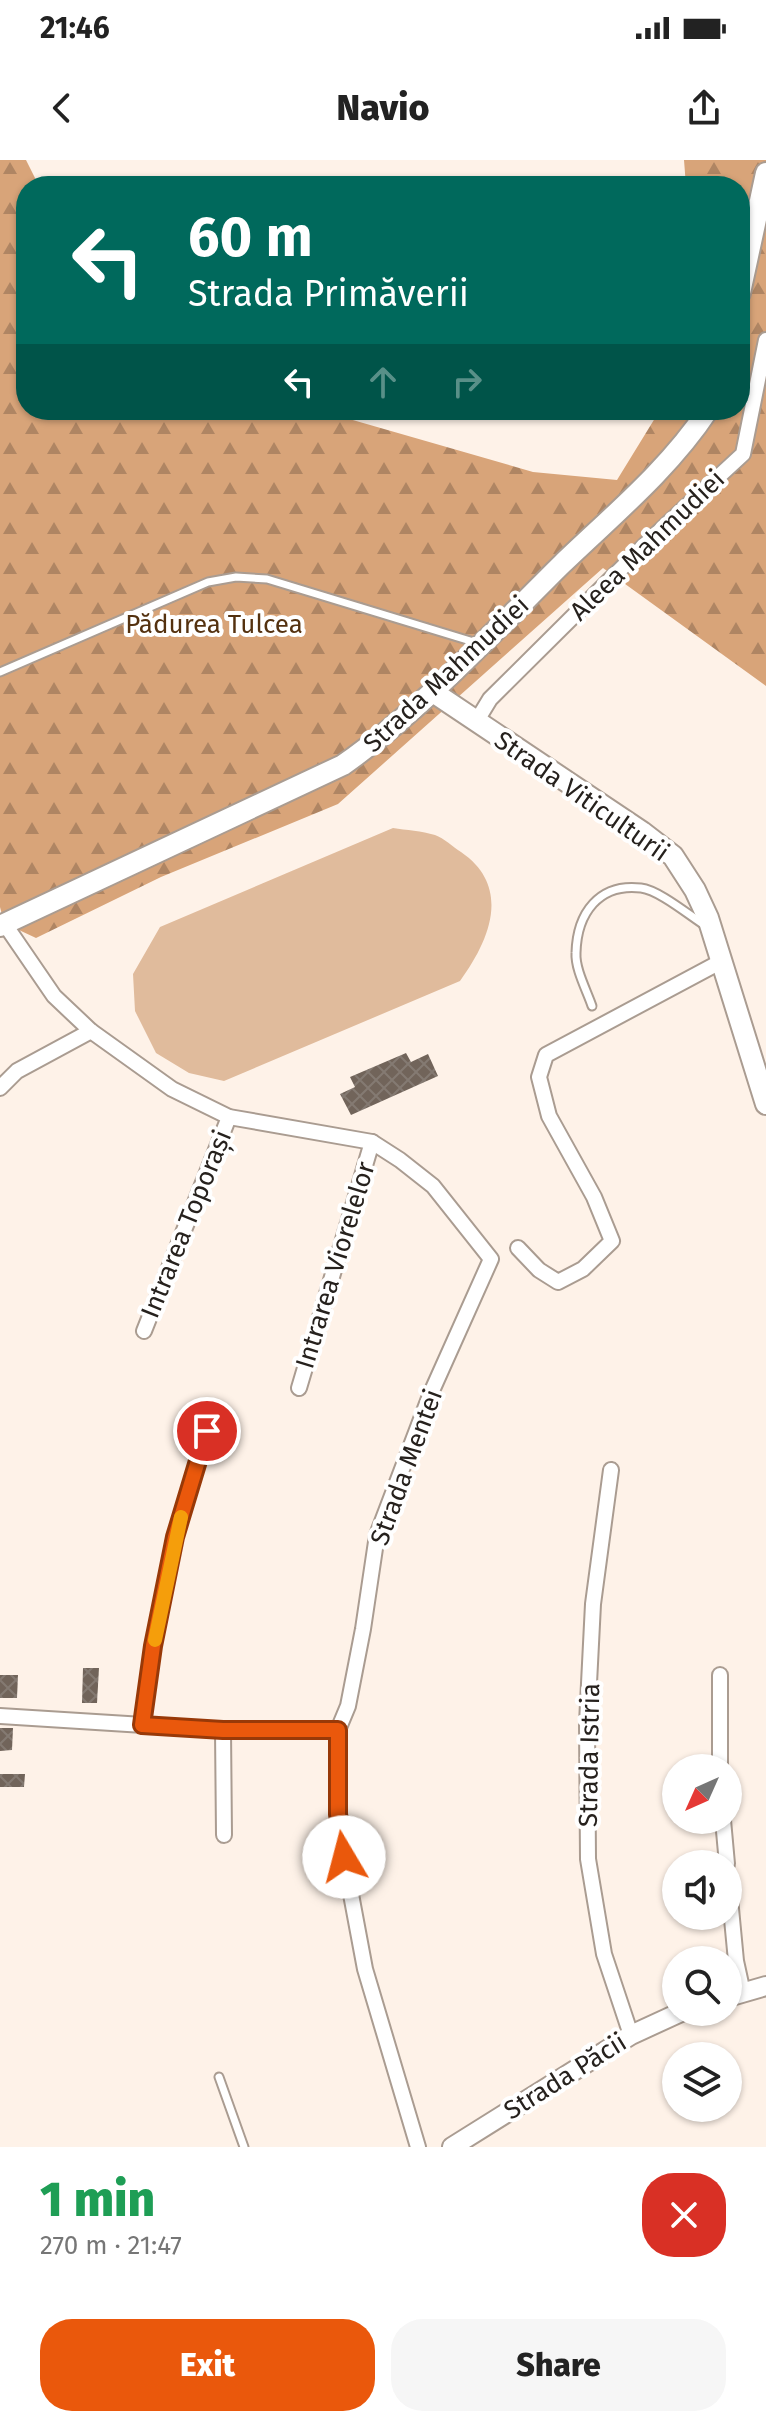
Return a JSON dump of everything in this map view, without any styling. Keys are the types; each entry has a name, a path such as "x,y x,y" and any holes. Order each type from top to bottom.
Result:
{"main road":[{"path":"750,247 766,173"},
{"name":"Strada Mahmudiei","path":"2,924 343,765 377,741 433,692 668,463 700,420"},
{"name":"Strada Viticulturii","path":"433,692 673,856 695,890 711,929 765,1099"}],"street":[{"name":"Aleea Mahmudiei","path":"750,419 766,340"},
{"name":"Aleea Mahmudiei","path":"476,722 490,699 651,539 743,454 750,420"},
{"path":"2,924 54,996 91,1031 172,1089 229,1117 372,1142"},
{"path":"518,1248 539,1270 558,1282 583,1269 612,1241 594,1197 549,1116 539,1077 546,1055 722,961"},
{"path":"0,1088 17,1071 91,1031"},
{"name":"Intrarea Toporași","path":"144,1331 229,1117"},
{"name":"Strada Mentei","path":"372,1142 433,1186 491,1259 431,1393 377,1535 348,1706 338,1730 338,1814 365,1969 418,2147"},
{"name":"Intrarea Viorelelor","path":"299,1388 372,1142"},
{"path":"142,1725 153,1646 175,1537 207,1431"},
{"name":"Strada Istria","path":"611,1470 593,1604 587,1723 588,1859 604,1954 631,2035"},
{"path":"720,1675 720,1754"},
{"path":"0,1716 223,1730 338,1730"},
{"path":"223,1730 224,1835"},
{"path":"742,1993 766,1986"},
{"name":"Strada Păcii","path":"452,2147 631,2035 662,2021"}],"lane":[{"path":"0,672 208,582 236,577 267,579 480,644"},
{"path":"592,1006 575,955 582,919 591,902 617,890 644,888 711,929"},
{"path":"219,2077 244,2147"}],"shaded area":[{"path":"393,828 425,832 442,838 477,866 487,881 491,914 487,931 460,981 224,1081 189,1073 156,1053 135,1011 133,974 160,927"}],"green space":[{"name":"Pădurea Tulcea","path":"0,160 26,160 34,176 16,176 16,420 353,420 533,472 617,480 654,420 750,420 750,176 685,176 684,160 766,160 766,686 603,568 338,804 161,877 36,938 4,923 0,907"}],"building":[{"path":"406,1053 411,1062 428,1054 438,1076 351,1115 340,1094 355,1087 350,1077"},
{"path":"83,1668 99,1668 97,1703 82,1703"},
{"path":"0,1675 18,1675 17,1698 0,1698"},
{"path":"0,1728 13,1728 12,1750 0,1751"},
{"path":"0,1774 25,1774 24,1787 0,1787"}],"slow traffic":[{"path":"155,1640 181,1517"}],"route":[{"path":"207,1431 175,1537 153,1646 142,1725 223,1730 338,1730 338,1814 344,1857"}]}
